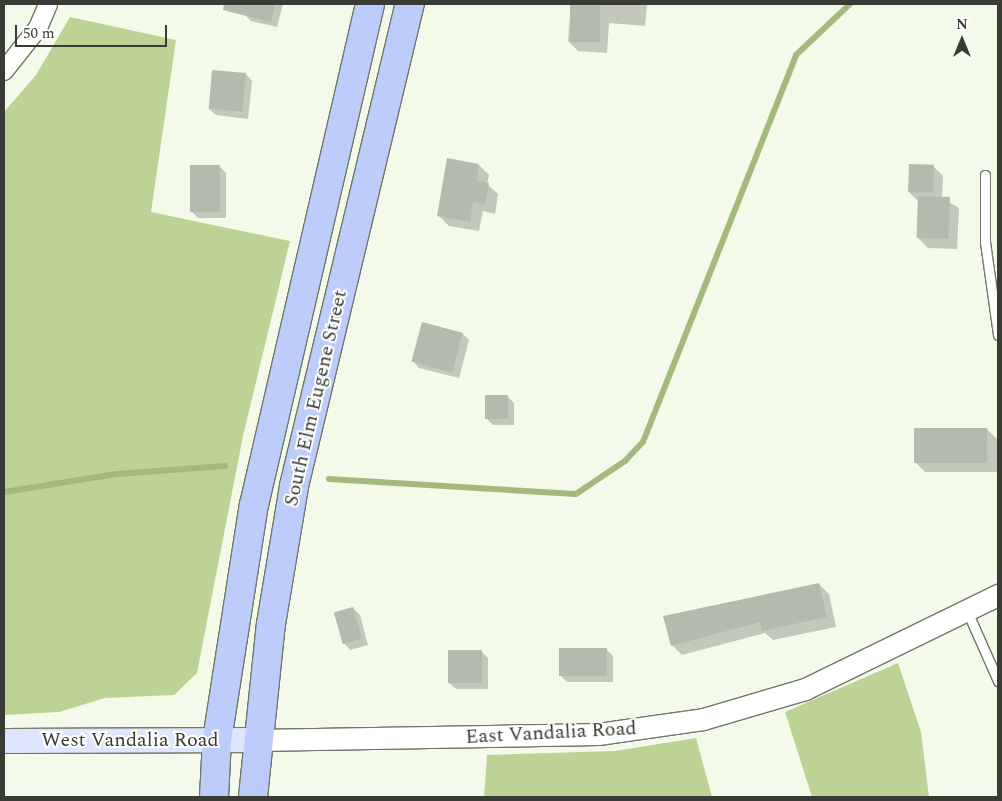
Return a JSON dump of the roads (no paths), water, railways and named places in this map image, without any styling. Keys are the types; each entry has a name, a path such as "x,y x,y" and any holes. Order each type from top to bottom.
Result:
{"main road":[{"name":"South Elm Eugene Street","path":"214,797 217,740 238,596 273,414 370,4"},
{"name":"South Elm Eugene Street","path":"253,797 257,740 294,486 410,4"},
{"name":"West Vandalia Road","path":"4,741 257,740"}],"street":[{"path":"4,71 38,28 48,4"},
{"name":"East Vandalia Road","path":"257,740 598,734 703,719 805,690 998,595"}],"lane":[{"path":"985,175 984,242 998,335"},
{"path":"967,610 998,681"}],"waterway":[{"path":"329,479 576,494 625,461 643,442 796,55 850,4"},
{"path":"4,492 117,474 225,466"}]}
